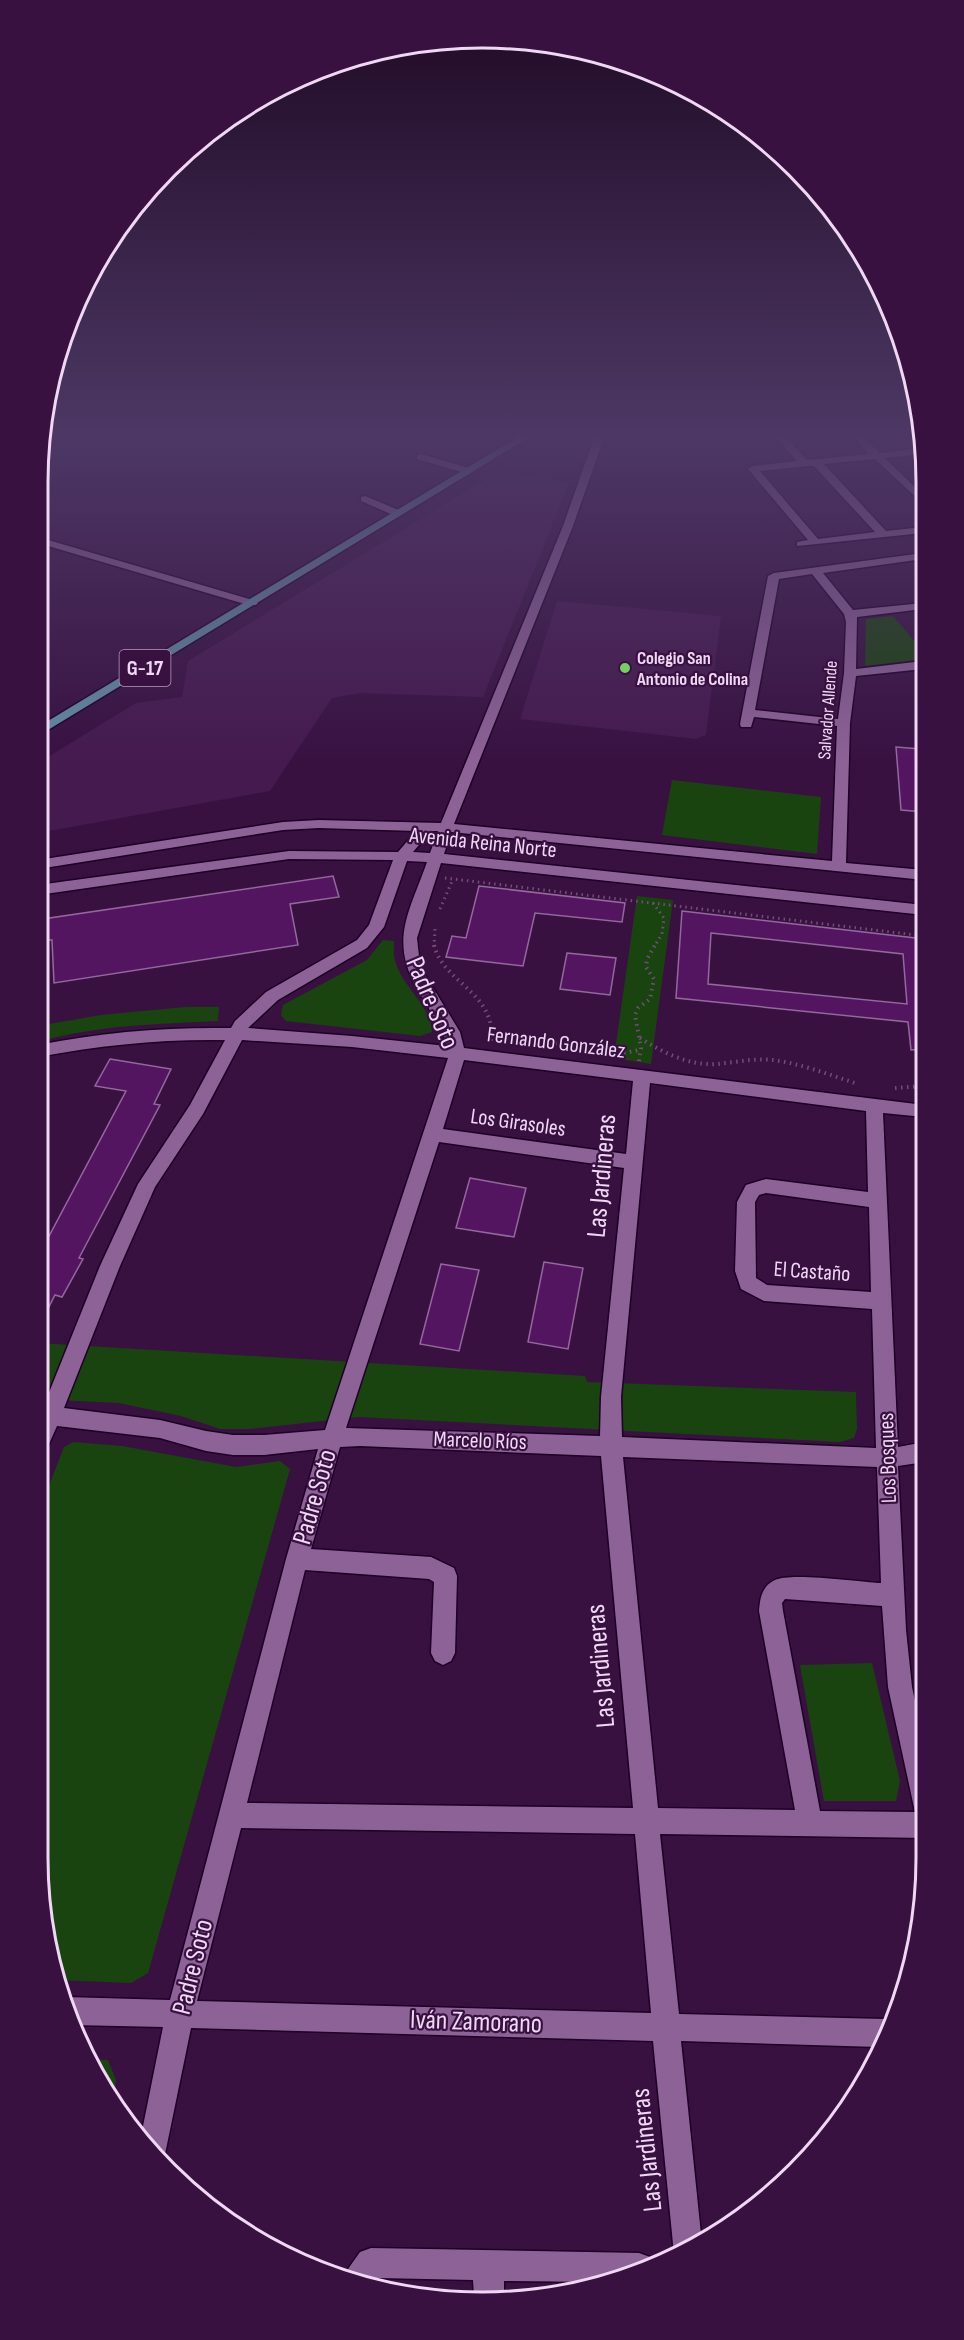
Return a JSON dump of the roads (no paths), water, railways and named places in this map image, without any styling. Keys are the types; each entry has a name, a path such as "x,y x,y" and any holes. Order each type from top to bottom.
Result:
{"main road":[{"name":"G-17","path":"48,726 347,544"}],"street":[{"path":"52,544 252,603"},
{"path":"446,827 561,544"},
{"path":"844,723 747,719 774,576 916,557"},
{"path":"814,569 850,614 916,607"},
{"name":"Salvador Allende","path":"839,866 844,723 850,674 852,622 850,614"},
{"path":"850,674 916,666"},
{"name":"Avenida Reina Norte","path":"48,862 283,826 318,824 428,826 446,827 519,851 916,909"},
{"path":"48,1405 147,1184 196,1109 241,1025 272,996 362,944 376,927 402,856 428,826"},
{"name":"Padre Soto","path":"155,2142 180,2014 297,1559 332,1439 432,1134 454,1043 441,1013 418,981 408,950 409,938 446,827"},
{"name":"Avenida Reina Norte","path":"48,889 289,855 436,858 519,851 839,866 916,874"},
{"name":"Fernando González","path":"48,1049 117,1038 167,1033 454,1043 491,1057 916,1110"},
{"name":"Las Jardineras","path":"642,1076 611,1398 611,1446 686,2241"},
{"name":"Los Bosques","path":"874,1105 892,1595 900,1687 916,1761"},
{"name":"Los Girasoles","path":"432,1134 634,1162"},
{"name":"El Castaño","path":"878,1201 766,1186 752,1190 746,1202 745,1271 748,1283 764,1293 882,1301"},
{"name":"Marcelo Ríos","path":"48,1415 160,1429 233,1445 264,1445 360,1436 888,1458 916,1453"},
{"path":"297,1559 431,1569 446,1576 444,1653"},
{"path":"810,1823 771,1611 771,1598 780,1589 788,1588 892,1595"},
{"path":"231,1815 916,1825"},
{"name":"Iván Zamorano","path":"76,2011 879,2033"},
{"path":"362,2275 371,2263 625,2268"},
{"path":"488,2265 489,2292"}],"place":[{"name":"Colegio San Antonio de Colina","path":"625,668"}]}
